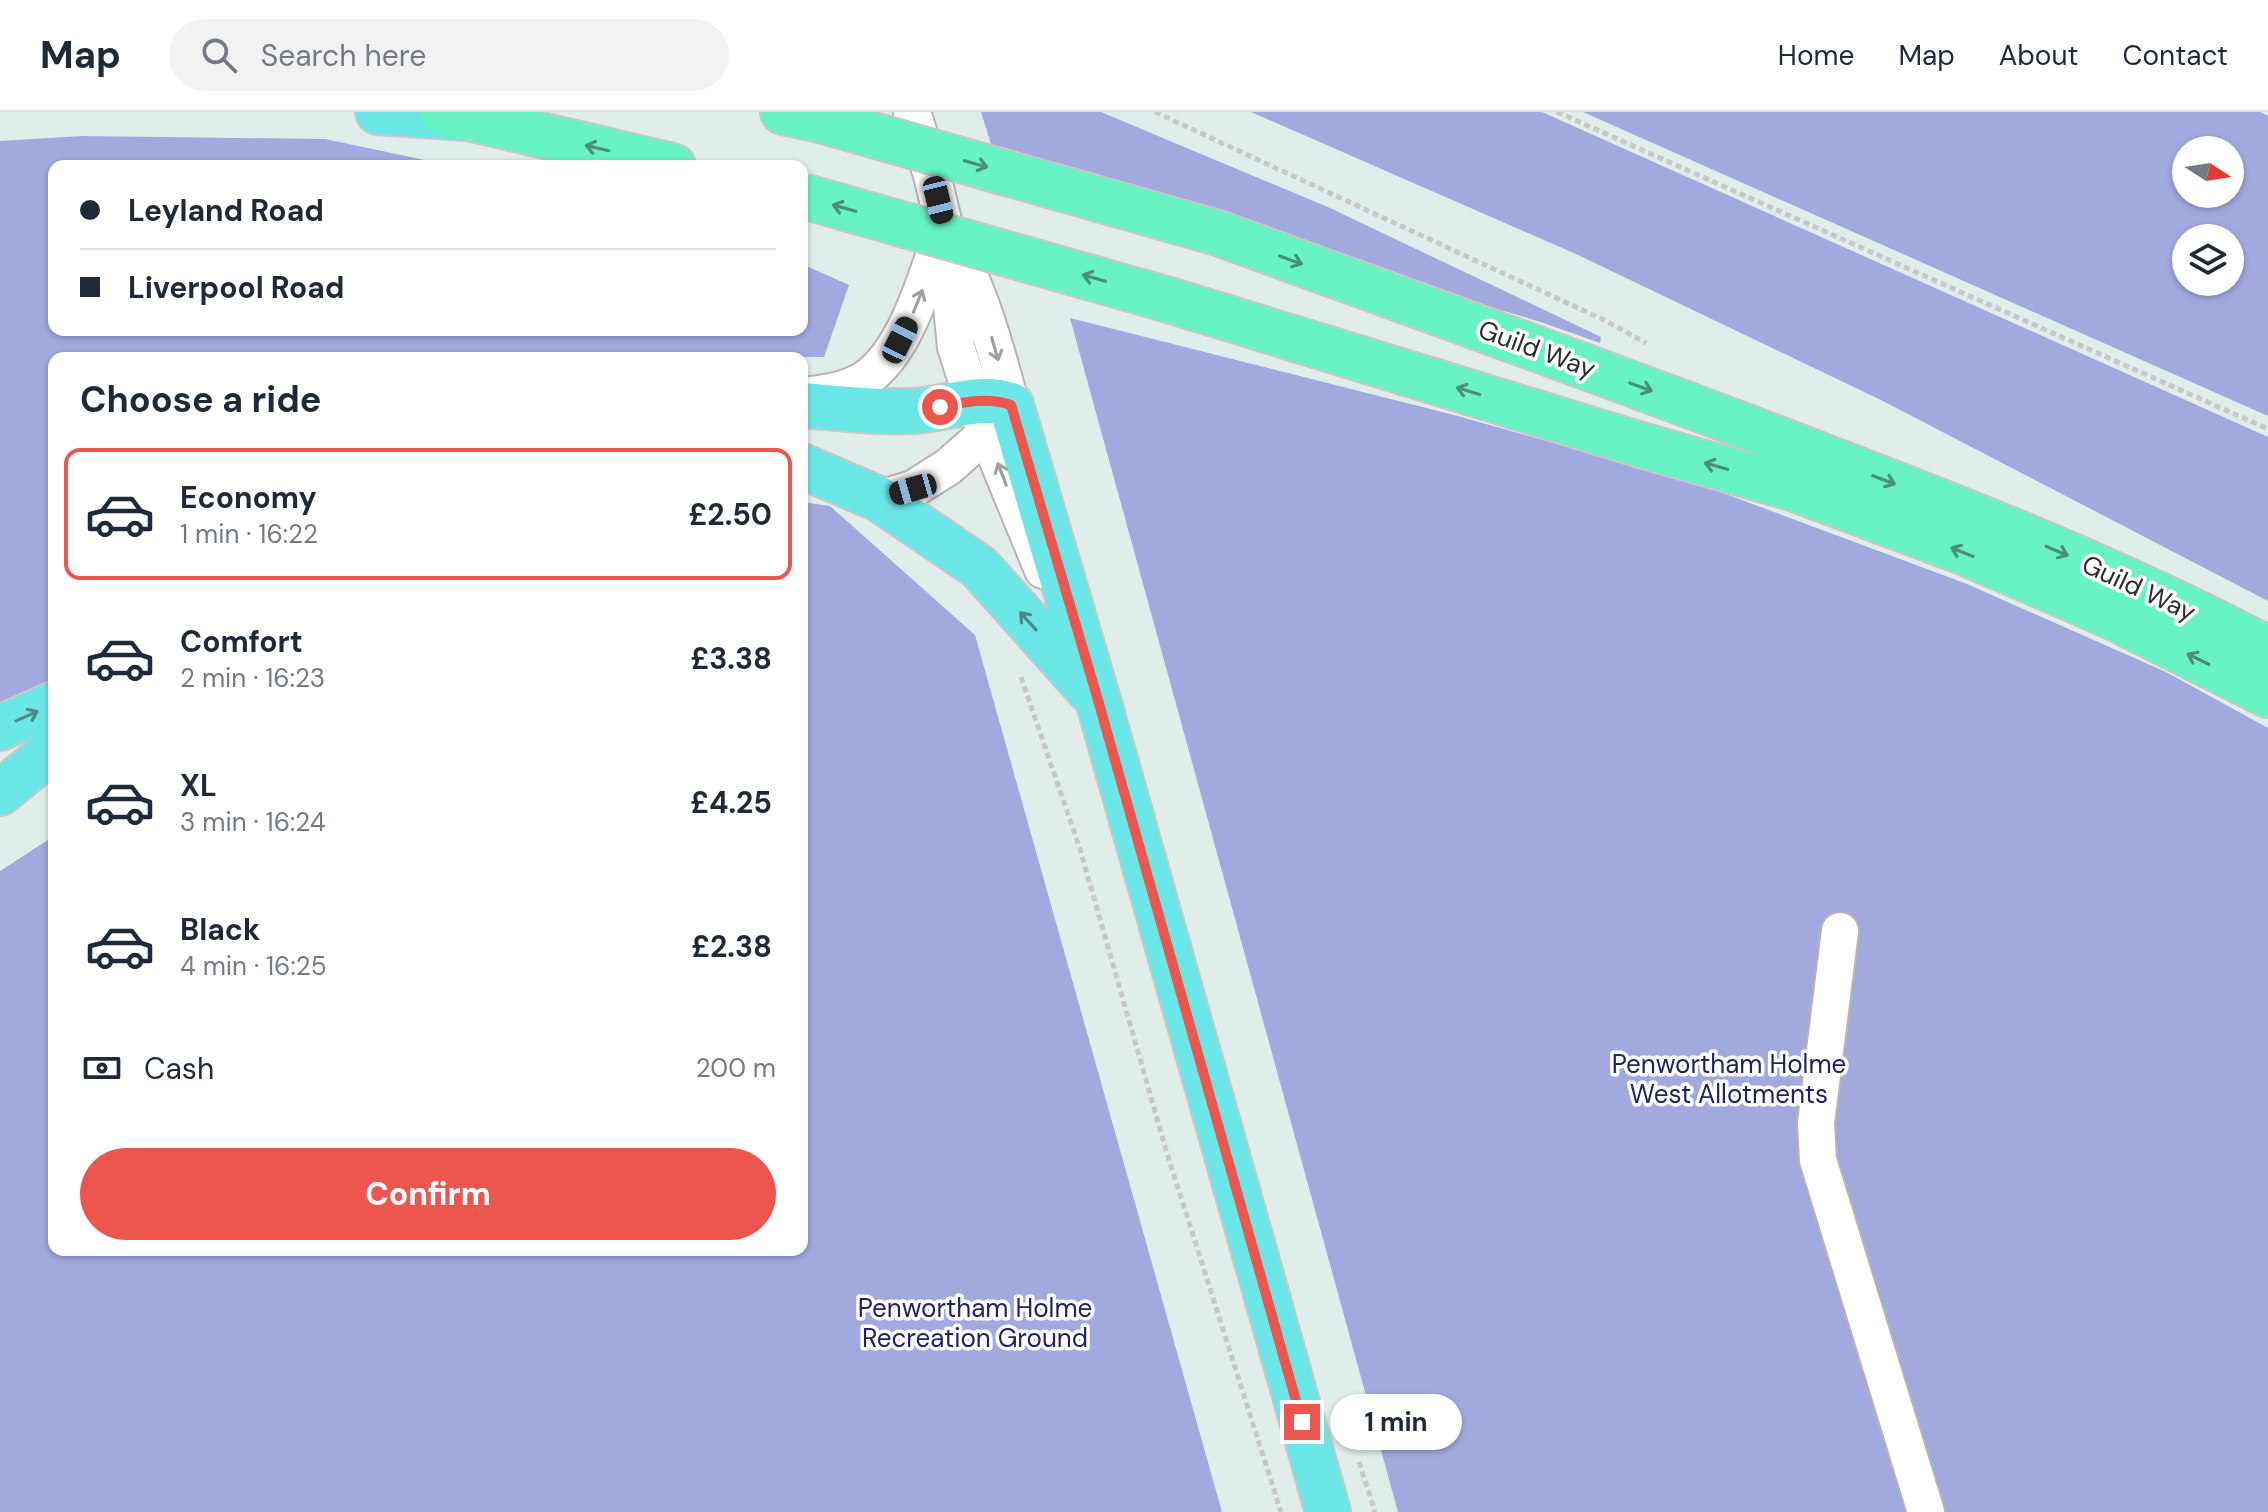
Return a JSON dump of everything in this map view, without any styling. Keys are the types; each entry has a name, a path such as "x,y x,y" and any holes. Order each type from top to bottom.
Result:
{"highway":[{"path":"454,115 647,160"},
{"name":"Guild Way","path":"801,116 1218,233 1684,403 1933,499 2129,582 2268,649"},
{"name":"Guild Way","path":"808,197 1169,300 1641,445 1792,488 1963,552 2111,616 2268,695"}],"main road":[{"path":"378,112 454,115"},
{"path":"808,405 990,413 1098,700 1328,1512"},
{"path":"808,469 879,499 979,567 1098,700"},
{"path":"0,728 48,707"},
{"path":"0,793 48,754"}],"street":[{"path":"879,499 913,489 948,467 990,413 956,347 944,225 912,112"},
{"path":"808,395 855,385 879,365 900,340 919,300 944,225"},
{"path":"1840,931 1816,1123 1818,1160 1926,1512"}],"path":[{"path":"1155,112 1604,320"},
{"path":"1557,112 2268,429"},
{"path":"1015,669 1024,682 1080,849 1166,1150 1281,1512"}],"green space":[{"path":"981,112 1101,112 1330,208 1601,337 1600,343 1541,322 996,160"},
{"path":"1251,112 1542,112 2268,437 2268,601 1881,400 1576,254"},
{"path":"1583,112 2261,112 2268,116 2268,416"},
{"path":"82,136 325,139 425,160 48,160 48,336 808,336 808,267 849,285 824,357 808,357 808,352 48,352 48,686 0,707 0,141"},
{"name":"Penwortham Holme West Allotments","path":"1070,318 1454,415 1699,484 1967,584 2166,672 2268,728 2268,1512 1398,1512"},
{"name":"Penwortham Holme Recreation Ground","path":"808,503 830,506 975,635 1222,1512 0,1512 0,871 48,840 48,1256 808,1256"}],"route":[{"path":"940,407 973,400 997,400 1011,405 1098,700 1302,1422"}]}
